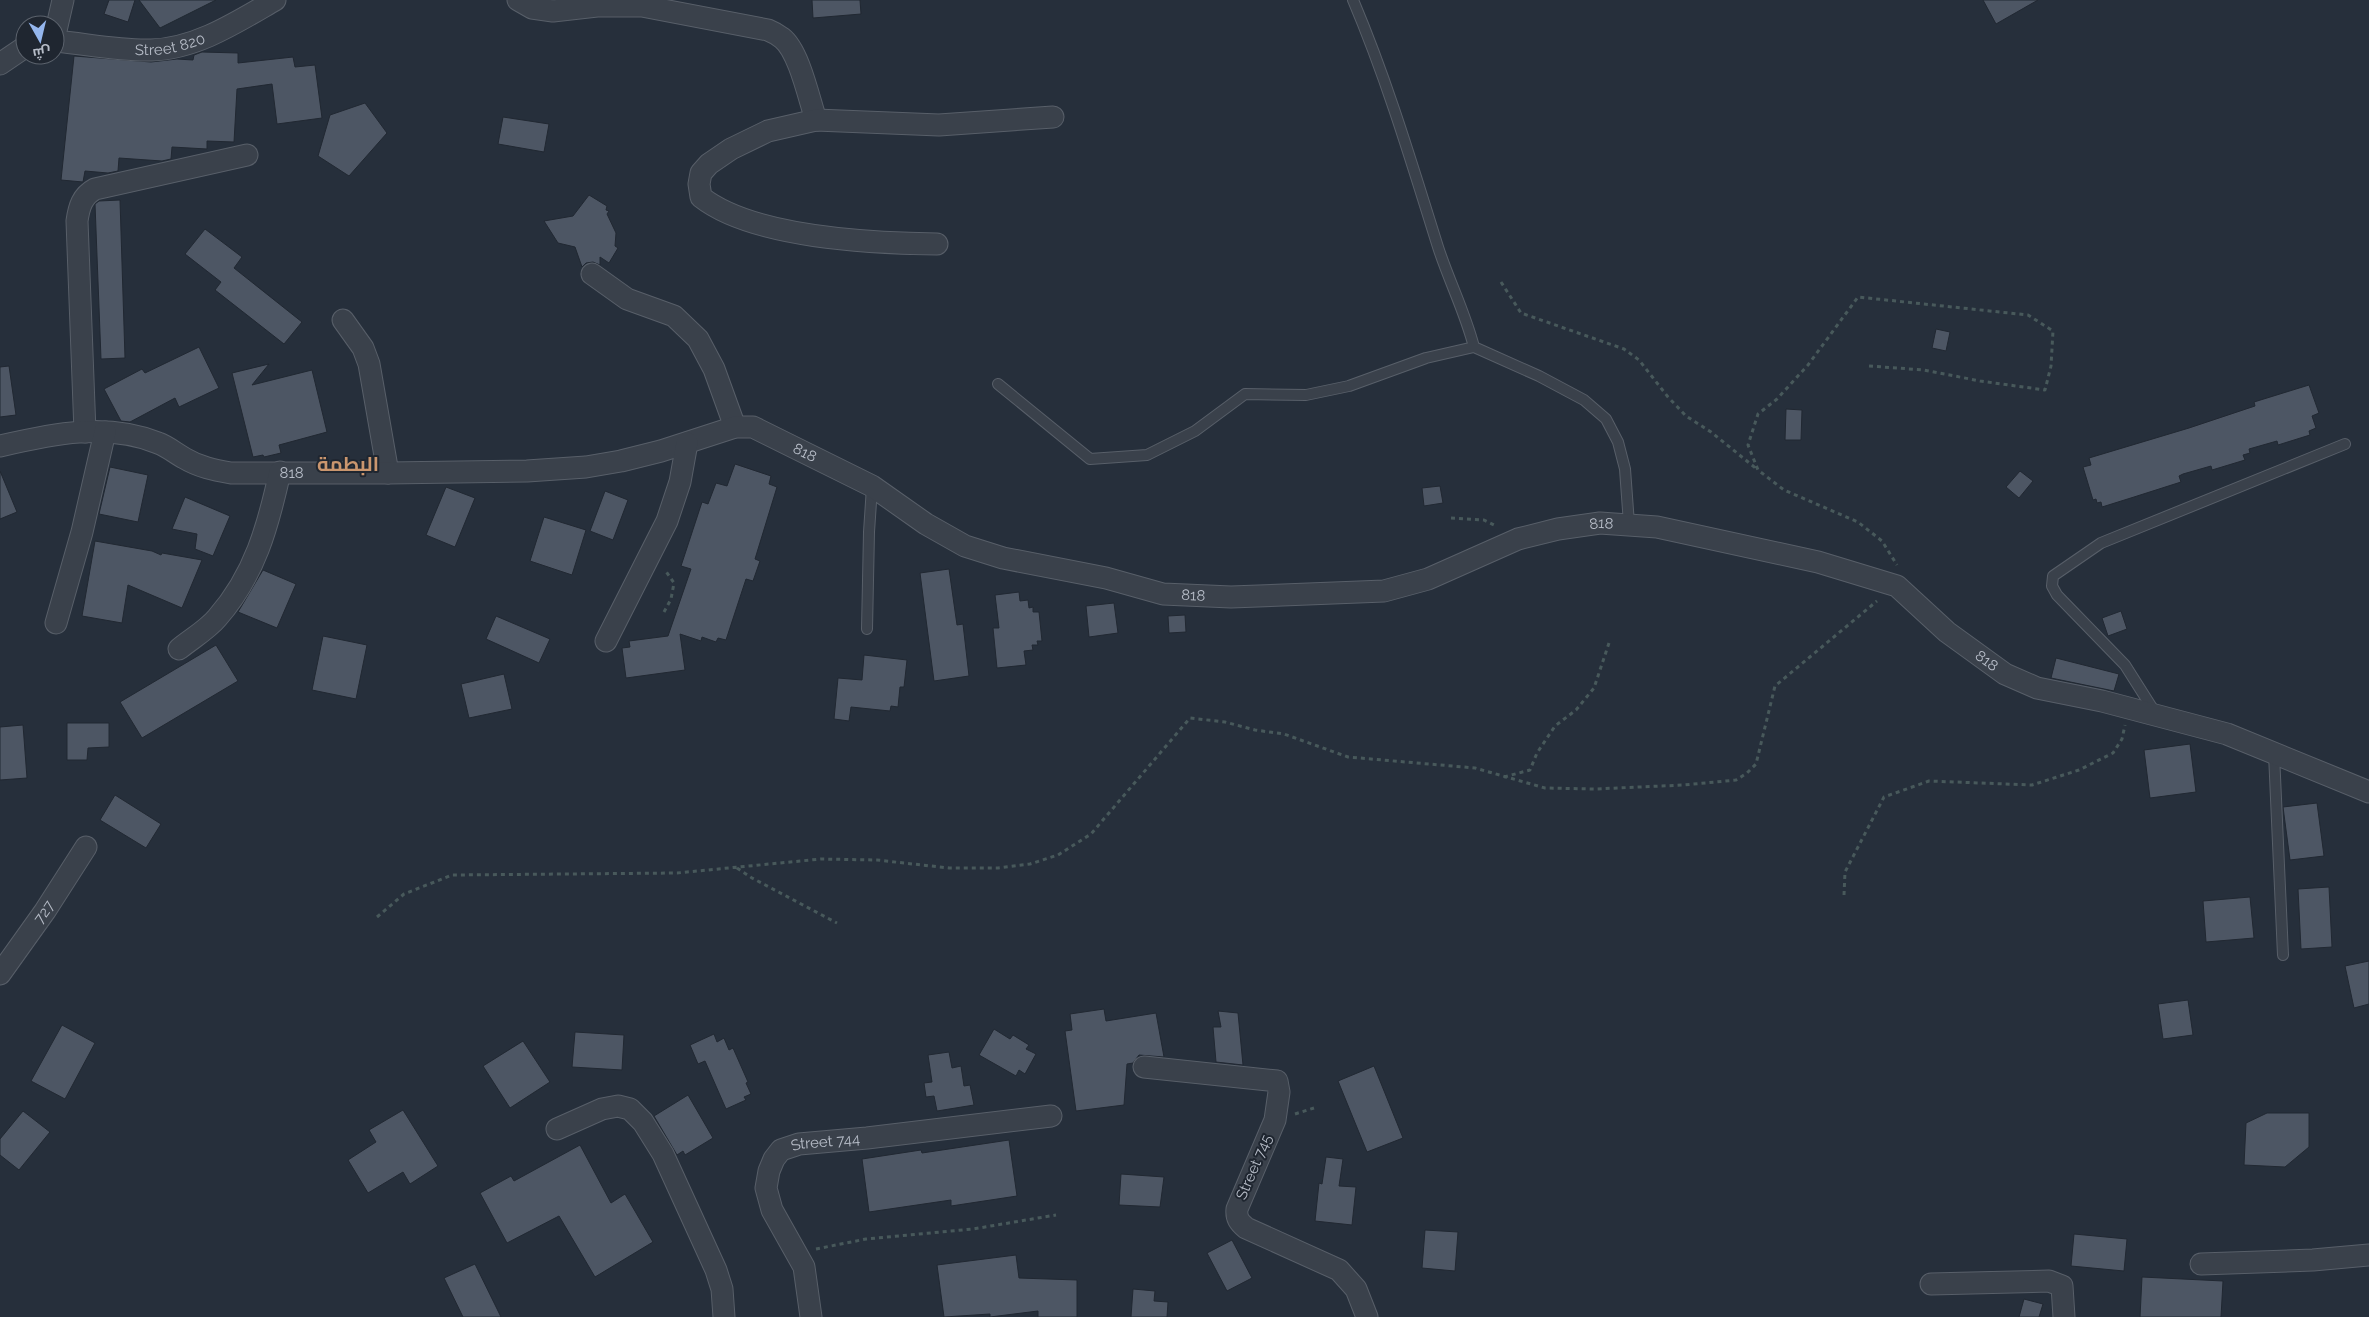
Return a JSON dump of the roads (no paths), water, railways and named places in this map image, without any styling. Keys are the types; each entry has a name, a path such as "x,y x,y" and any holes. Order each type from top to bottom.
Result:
{"street":[{"path":"60,15 64,0"},
{"name":"Street 820","path":"65,42 153,50 189,44 222,30 274,0"},
{"path":"518,0 532,8 553,11 598,6 642,6 768,30 783,39 797,62 805,78 807,94 816,120"},
{"path":"0,64 15,54"},
{"path":"937,244 878,243 783,229 738,217 714,207 701,197 699,184 701,173 709,164 731,149 768,131 816,120 939,125 1053,117"},
{"path":"56,623 82,532 95,432 77,221 82,201 87,193 95,189 247,155"},
{"path":"592,274 627,298 674,316 698,339 714,369 735,427"},
{"path":"343,320 363,348 369,364 388,474"},
{"name":"818","path":"0,446 55,434 95,432 136,435 160,444 185,459 209,470 231,473 388,474 527,471 586,467 621,462 735,427 753,427 872,486 926,524 965,546 1002,558 1106,578 1163,594 1231,597 1384,591 1428,579 1518,539 1566,528 1600,523 1629,524 1666,529 1818,562 1897,586 1947,632 2005,674 2037,688 2157,715 2227,734 2274,754 2318,769 2369,792"},
{"path":"606,641 669,514 680,482 687,443"},
{"path":"179,649 216,620 231,600 259,553 280,472"},
{"name":"727","path":"0,974 45,911 86,847"},
{"name":"Street 745","path":"1144,1067 1277,1081 1279,1092 1276,1120 1236,1209 1236,1215 1239,1222 1246,1228 1339,1270 1356,1290 1367,1317"},
{"path":"557,1129 602,1109 618,1106 630,1109 643,1122 663,1154 716,1270 722,1289 724,1317"},
{"name":"Street 744","path":"811,1317 804,1267 772,1210 766,1188 769,1171 774,1159 781,1150 800,1144 1051,1116"},
{"path":"2201,1264 2313,1260 2369,1255"},
{"path":"1931,1284 2049,1280 2062,1286 2064,1317"}],"lane":[{"path":"1353,0 1377,57 1448,277 1466,315 1474,347"},
{"path":"998,384 1090,459 1118,458 1147,454 1195,431 1245,394 1306,395 1349,386 1426,358 1474,347 1538,376 1584,400 1606,419 1618,442 1625,468 1629,524"},
{"path":"2157,715 2126,665 2057,595 2052,586 2053,576 2101,543 2345,444"},
{"path":"867,629 872,486"},
{"path":"2274,754 2284,955"}],"district":[{"name":"البطمة","path":"348,464"}]}
